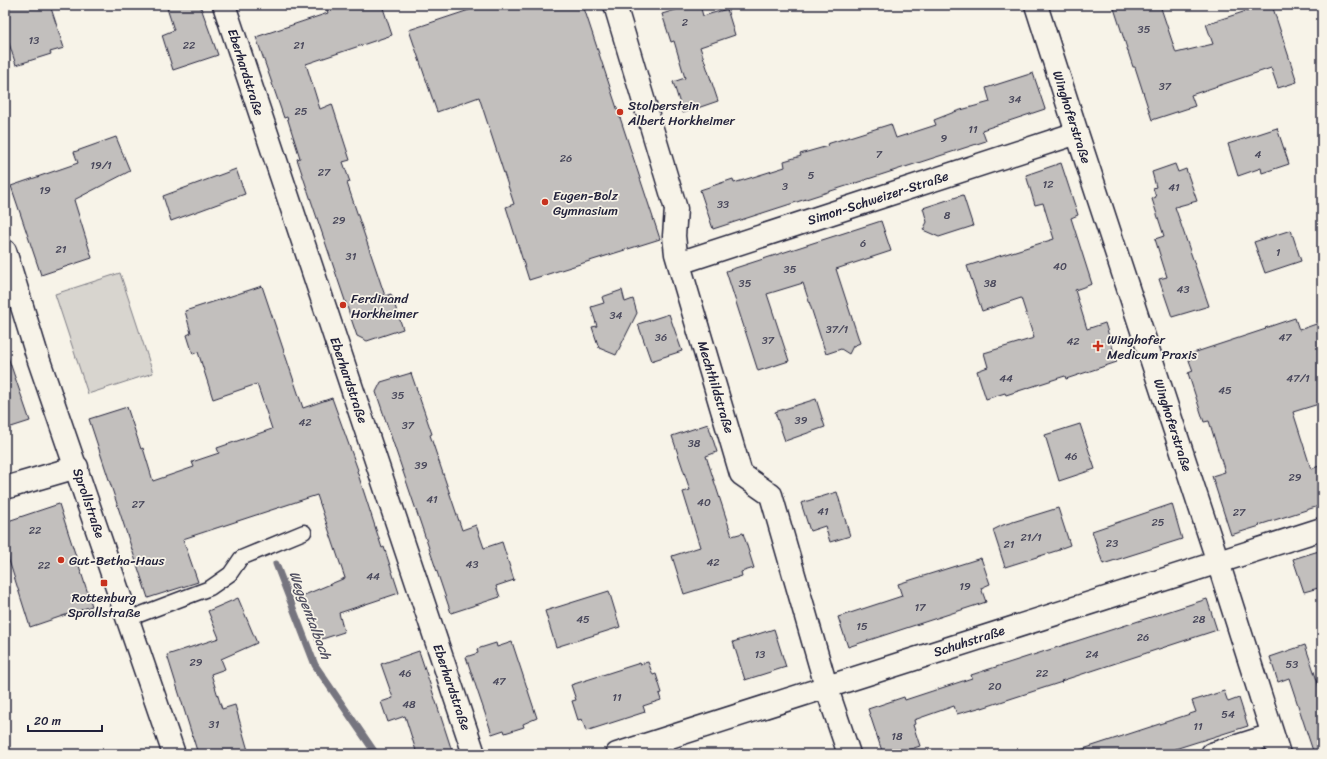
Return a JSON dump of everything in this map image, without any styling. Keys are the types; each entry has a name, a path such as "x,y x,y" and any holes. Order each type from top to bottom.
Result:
{"street":[{"name":"Eberhardstraße","path":"224,5 262,123 474,754"},
{"name":"Mechthildstraße","path":"615,5 676,209 674,236 679,263 741,474 770,494 826,686 849,754"},
{"name":"Winghoferstraße","path":"1036,5 1276,744"},
{"name":"Simon-Schweizer-Straße","path":"679,263 1077,133"},
{"name":"Sprollstraße","path":"5,251 37,355 174,754"},
{"path":"5,488 76,467"},
{"name":"Schuhstraße","path":"617,754 826,686 1322,529"},
{"path":"1212,754 1276,744"}],"lane":[{"path":"128,619 210,588 230,574 240,558 304,532"}],"shaded area":[{"path":"120,273 153,373 88,394 55,294"}],"building":[{"path":"5,5 50,5 64,48 50,52 51,54 16,65 5,31"},
{"path":"166,5 200,5 218,55 173,70 162,35 174,30"},
{"path":"325,5 382,5 392,35 306,64 320,109 332,104 350,160 343,162 350,182 347,183 385,296 391,294 403,329 367,341 357,336 297,159 300,158 287,117 284,118 256,37 328,13"},
{"path":"470,5 583,5 660,239 529,280 506,207 514,204 479,97 437,112 409,30 472,9"},
{"path":"692,5 700,5 703,16 727,9 735,35 700,47 718,101 683,113 673,82 685,78 674,41 671,42 662,14"},
{"path":"1113,5 1160,5 1176,53 1213,44 1206,24 1265,5 1272,5 1297,82 1278,88 1271,68 1191,95 1195,106 1152,120"},
{"path":"1033,73 1045,109 982,130 986,141 713,229 700,190 733,179 734,183 785,167 784,161 801,156 800,154 891,124 896,138 936,125 934,120 957,111 990,102 986,88"},
{"path":"1277,128 1289,164 1262,173 1261,168 1238,176 1228,144"},
{"path":"116,137 130,171 74,200 92,258 41,275 11,186 78,163 74,152"},
{"path":"1061,163 1078,215 1071,218 1092,284 1075,290 1087,329 1105,323 1117,362 1066,379 1065,376 1006,395 1005,393 986,399 977,371 988,367 984,353 1034,338 1021,298 982,311 967,266 1054,239 1043,203 1035,205 1026,175"},
{"path":"1175,164 1178,172 1186,169 1197,201 1175,207 1209,306 1172,317 1159,279 1167,277 1155,239 1164,236 1152,199 1156,197 1153,188 1156,187 1152,172"},
{"path":"236,169 245,194 171,221 163,196"},
{"path":"963,195 973,226 939,237 923,230 927,222 923,208"},
{"path":"881,221 891,251 836,269 860,343 853,346 849,354 841,349 826,354 803,283 767,294 789,361 758,371 726,271"},
{"path":"1291,230 1301,261 1265,273 1254,242"},
{"path":"262,286 303,408 332,398 358,470 357,471 382,548 384,547 399,593 339,613 344,632 316,641 302,596 345,578 317,495 183,539 198,582 148,598 89,419 127,407 141,449 143,448 153,481 194,467 192,462 219,453 217,448 272,429 257,384 213,399 198,352 193,354 187,335 191,333 185,311"},
{"path":"622,290 625,302 633,299 637,313 616,355 599,348 592,327 597,326 591,307 604,303 602,297"},
{"path":"669,314 682,351 651,361 638,324"},
{"path":"1295,318 1299,330 1322,322 1322,403 1293,412 1311,469 1322,465 1322,505 1231,535 1212,476 1225,472 1209,421 1204,422 1188,373 1193,371 1187,355"},
{"path":"8,357 30,421 5,429 5,358"},
{"path":"411,373 462,530 476,525 484,548 502,542 514,580 496,586 500,597 451,613 376,392 381,382"},
{"path":"816,399 825,427 785,441 775,412"},
{"path":"708,424 717,452 706,456 732,536 743,533 754,568 741,572 742,576 684,594 672,556 700,547 683,492 690,490 672,436"},
{"path":"1080,424 1095,469 1059,481 1045,435"},
{"path":"837,492 850,536 830,542 825,526 810,531 801,503"},
{"path":"59,504 92,606 30,627 5,548 5,522"},
{"path":"1172,504 1182,539 1103,564 1092,531"},
{"path":"1058,508 1070,545 1059,550 1005,567 993,530 1003,525"},
{"path":"1322,550 1322,587 1304,592 1293,559"},
{"path":"981,558 990,584 981,588 986,602 848,647 838,617 902,596 898,584"},
{"path":"609,591 620,627 556,647 545,611"},
{"path":"238,598 257,643 221,659 225,669 211,674 222,709 235,705 249,754 198,754 167,655 219,638 208,611"},
{"path":"1207,599 1217,630 982,708 957,714 954,706 914,720 915,724 913,725 920,746 896,754 883,754 868,709 904,697 905,700 972,678 971,675"},
{"path":"774,629 786,667 745,680 733,642"},
{"path":"512,642 537,718 523,724 524,727 505,733 504,730 492,734 466,657 478,653 477,649 496,643 497,647"},
{"path":"1305,645 1322,695 1322,754 1314,754 1289,678 1278,682 1270,657"},
{"path":"419,651 453,754 417,754 405,716 388,722 381,702 393,698 381,664"},
{"path":"648,662 653,675 656,674 662,693 659,694 661,700 643,706 645,712 586,731 582,719 578,720 572,701 576,700 571,685 640,663"},
{"path":"1224,691 1228,702 1239,698 1248,726 1159,754 1081,754 1080,750 1196,712 1192,701"}],"waterway":[{"name":"Weggentalbach","path":"276,564 315,665 376,754"}],"place":[{"name":"Stolperstein Albert Horkheimer","path":"620,112"},
{"name":"Eugen-Bolz Gymnasium","path":"545,202"},
{"name":"Ferdinand Horkheimer","path":"343,305"},
{"name":"Winghofer Medicum Praxis","path":"1098,346"},
{"name":"Gut-Betha-Haus","path":"61,560"},
{"name":"Rottenburg Sprollstraße","path":"104,583"}]}
